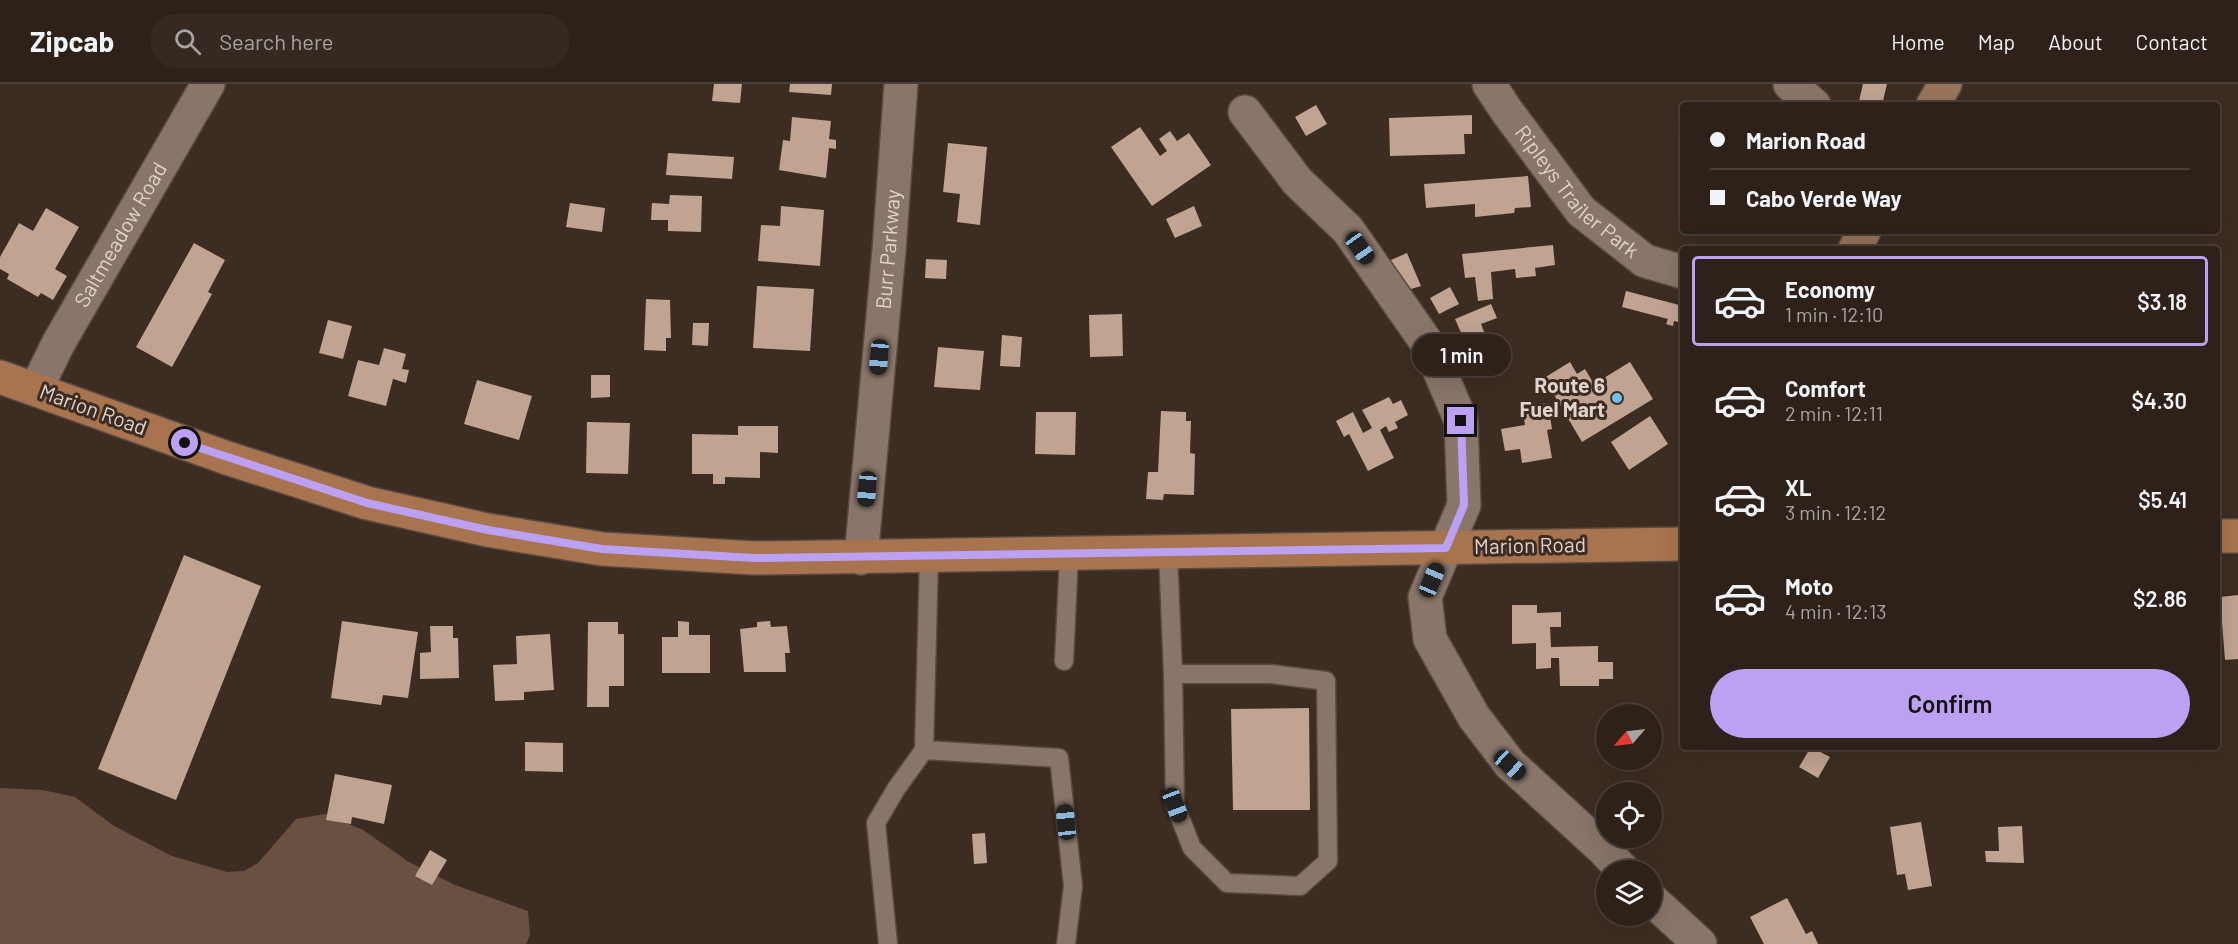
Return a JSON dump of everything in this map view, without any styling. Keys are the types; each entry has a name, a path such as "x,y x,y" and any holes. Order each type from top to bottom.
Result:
{"main road":[{"name":"Marion Road","path":"0,377 227,459 356,500 488,530 602,549 754,558 861,558 1446,548 1679,538"},
{"path":"2220,536 2238,536"}],"street":[{"name":"Saltmeadow Road","path":"36,389 58,344 208,84"},
{"name":"Burr Parkway","path":"861,558 889,250 901,84"},
{"name":"Ripleys Trailer Park","path":"1489,84 1506,111 1581,211 1645,261 1680,271"},
{"path":"1790,84 1811,102"},
{"path":"1935,102 1944,84"},
{"path":"1245,112 1297,181 1348,230 1429,346 1461,421 1464,505 1425,597 1430,639 1474,717 1510,765 1613,860"},
{"path":"1662,909 1700,944"}],"lane":[{"path":"1168,552 1175,805 1192,848 1227,883 1300,886 1328,861 1326,681 1271,674 1173,674"},
{"path":"1064,661 1069,555"},
{"path":"888,944 876,823 896,789 924,750 929,557"},
{"path":"924,750 1059,758 1073,886 1066,944"}],"shaded area":[{"path":"0,788 43,790 75,797 114,826 172,856 227,872 244,871 258,863 296,819 325,814 363,830 409,862 455,885 528,911 530,935 526,944 0,944"}],"building":[{"path":"714,84 742,84 740,103 712,101"},
{"path":"790,84 832,84 831,95 789,92"},
{"path":"1863,84 1887,84 1883,102 1859,102"},
{"path":"1316,105 1327,124 1306,136 1295,117"},
{"path":"1472,115 1472,134 1464,134 1465,154 1390,156 1389,118"},
{"path":"792,117 831,121 829,139 836,140 836,149 829,148 826,178 779,170 783,140 790,141"},
{"path":"1140,127 1160,156 1167,151 1159,139 1170,131 1177,141 1189,133 1211,165 1152,206 1111,147"},
{"path":"948,143 987,147 980,225 957,222 960,194 943,192"},
{"path":"668,153 734,157 732,179 666,175"},
{"path":"1528,176 1531,207 1515,208 1514,213 1475,217 1475,204 1426,208 1424,184"},
{"path":"670,195 702,196 701,232 668,231 668,220 651,220 652,203 669,204"},
{"path":"570,203 605,208 602,232 566,227"},
{"path":"781,206 824,210 820,266 758,261 761,225 780,226"},
{"path":"1194,206 1202,226 1175,238 1166,219"},
{"path":"46,208 79,227 55,269 67,276 53,300 41,293 38,297 7,279 9,274 0,269 0,257 19,223 33,231"},
{"path":"194,243 225,260 208,292 212,294 172,367 136,347"},
{"path":"1553,245 1555,265 1535,268 1536,276 1516,278 1515,269 1491,272 1493,299 1478,301 1475,277 1465,278 1462,254"},
{"path":"1407,253 1421,286 1401,292 1391,260"},
{"path":"926,259 947,260 946,279 925,278"},
{"path":"757,286 814,289 810,351 753,348"},
{"path":"1450,287 1459,304 1439,314 1430,298"},
{"path":"1626,291 1680,305 1680,322 1674,321 1673,326 1666,324 1668,319 1622,307"},
{"path":"646,299 670,300 671,338 666,338 666,351 644,350"},
{"path":"1491,304 1497,318 1481,324 1490,347 1471,355 1455,319"},
{"path":"1122,314 1123,356 1090,357 1089,315"},
{"path":"328,320 352,326 343,359 319,353"},
{"path":"693,323 709,323 708,346 692,345"},
{"path":"1002,335 1022,337 1020,367 1000,366"},
{"path":"938,347 984,351 980,390 934,387"},
{"path":"384,348 406,354 402,369 409,370 406,383 393,379 386,406 348,396 358,360 379,365"},
{"path":"1570,362 1577,374 1585,369 1594,384 1630,362 1653,399 1582,442 1544,378"},
{"path":"591,375 610,375 610,397 591,398"},
{"path":"477,380 532,396 519,440 464,424"},
{"path":"1389,397 1393,404 1401,400 1408,415 1395,422 1398,428 1389,432 1386,426 1380,430 1394,458 1368,471 1349,434 1344,437 1336,421 1353,412 1363,433 1372,428 1362,410"},
{"path":"1548,403 1552,429 1547,430 1552,458 1522,463 1520,449 1505,451 1501,429 1525,425 1522,407"},
{"path":"1161,411 1186,412 1186,421 1191,421 1190,453 1195,454 1194,495 1164,494 1163,500 1146,499 1148,472 1158,472"},
{"path":"1036,412 1076,412 1075,455 1035,454"},
{"path":"1650,416 1668,444 1629,470 1611,442"},
{"path":"587,422 630,423 628,474 586,473"},
{"path":"738,426 778,426 778,453 760,452 760,478 725,477 725,484 713,484 713,474 692,474 692,434 738,435"},
{"path":"184,555 261,586 176,800 98,769"},
{"path":"2238,595 2238,659 2225,660 2220,597"},
{"path":"1512,605 1537,605 1537,613 1561,612 1561,627 1550,627 1551,647 1598,646 1598,662 1613,662 1613,679 1599,679 1599,686 1560,686 1559,658 1551,658 1551,668 1536,669 1536,643 1512,644"},
{"path":"342,621 418,632 408,698 383,695 381,705 331,698"},
{"path":"678,621 689,622 689,635 710,635 710,673 662,673 662,637 678,637"},
{"path":"770,621 771,627 787,626 790,653 785,653 786,672 744,672 740,629 757,627 757,622"},
{"path":"588,622 618,622 618,634 624,634 624,686 609,686 609,707 587,707"},
{"path":"430,626 453,626 453,638 458,638 459,678 420,679 420,653 431,652"},
{"path":"550,634 554,690 524,692 524,700 495,701 493,665 517,664 516,636"},
{"path":"1309,708 1310,810 1233,810 1231,709"},
{"path":"525,742 563,743 563,772 525,771"},
{"path":"1809,750 1817,750 1830,757 1818,778 1799,767"},
{"path":"335,774 392,785 384,824 352,817 351,824 326,820"},
{"path":"1921,822 1932,886 1908,890 1905,874 1897,875 1890,827"},
{"path":"2022,826 2024,863 1986,862 1985,851 1999,851 1998,827"},
{"path":"985,833 987,863 974,864 972,834"},
{"path":"430,850 447,860 432,885 415,876"},
{"path":"1787,898 1806,934 1812,931 1818,944 1764,944 1750,917"}],"place":[{"name":"Route 6 Fuel Mart","path":"1617,398"}],"route":[{"path":"185,443 227,459 367,503 488,530 602,549 754,558 1069,555 1446,548 1464,505 1461,421"}]}
